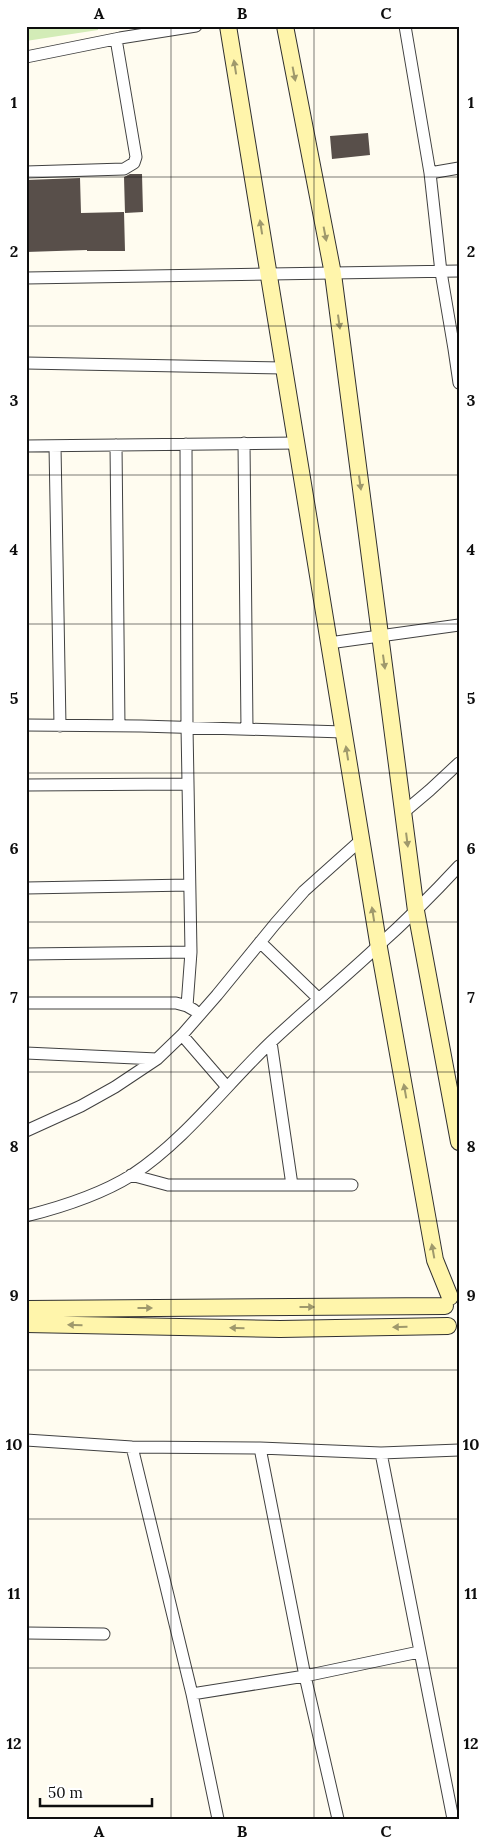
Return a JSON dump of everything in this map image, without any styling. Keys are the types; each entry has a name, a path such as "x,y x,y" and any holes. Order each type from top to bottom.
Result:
{"street":[{"path":"26,172 135,168 136,157 117,26"},
{"path":"26,57 196,26"},
{"path":"228,26 379,946 435,1260 451,1298 444,1316 454,1330"},
{"path":"285,26 333,274 416,911 459,1142"},
{"path":"405,26 430,173 441,272 456,349 459,383"},
{"path":"430,173 459,168"},
{"path":"26,278 459,271"},
{"path":"26,364 284,368"},
{"path":"244,443 247,729"},
{"path":"26,446 296,443"},
{"path":"186,444 187,727 191,952 187,1006"},
{"path":"116,445 119,726"},
{"path":"55,446 60,726"},
{"path":"329,643 459,625"},
{"path":"26,725 187,727 344,732"},
{"path":"404,812 459,763"},
{"path":"26,785 188,784"},
{"path":"26,1131 107,1092 157,1059 182,1035 218,995 260,942 304,892 362,840"},
{"path":"26,1216 59,1207 99,1192 131,1175 156,1157 271,1042 379,946 459,866"},
{"path":"26,888 189,885"},
{"path":"260,942 320,999"},
{"path":"26,954 191,952"},
{"path":"26,1003 176,1003 200,1013"},
{"path":"182,1035 227,1087"},
{"path":"271,1042 292,1185"},
{"path":"26,1053 157,1059"},
{"path":"131,1175 168,1185 352,1185"},
{"path":"26,1309 451,1298"},
{"path":"26,1324 454,1330"},
{"path":"26,1440 132,1446 260,1448 381,1453 459,1450"},
{"path":"132,1446 192,1694 218,1819"},
{"path":"260,1448 305,1676 338,1819"},
{"path":"381,1453 453,1819"},
{"path":"26,1633 104,1634"},
{"path":"192,1694 305,1676 419,1652"}],"green space":[{"path":"26,26 98,26 98,30 26,41"}],"building":[{"path":"368,133 370,155 332,159 330,136"},
{"path":"130,174 142,174 143,212 125,213 124,177"},
{"path":"80,178 81,213 124,212 125,251 26,252 26,180"}]}
